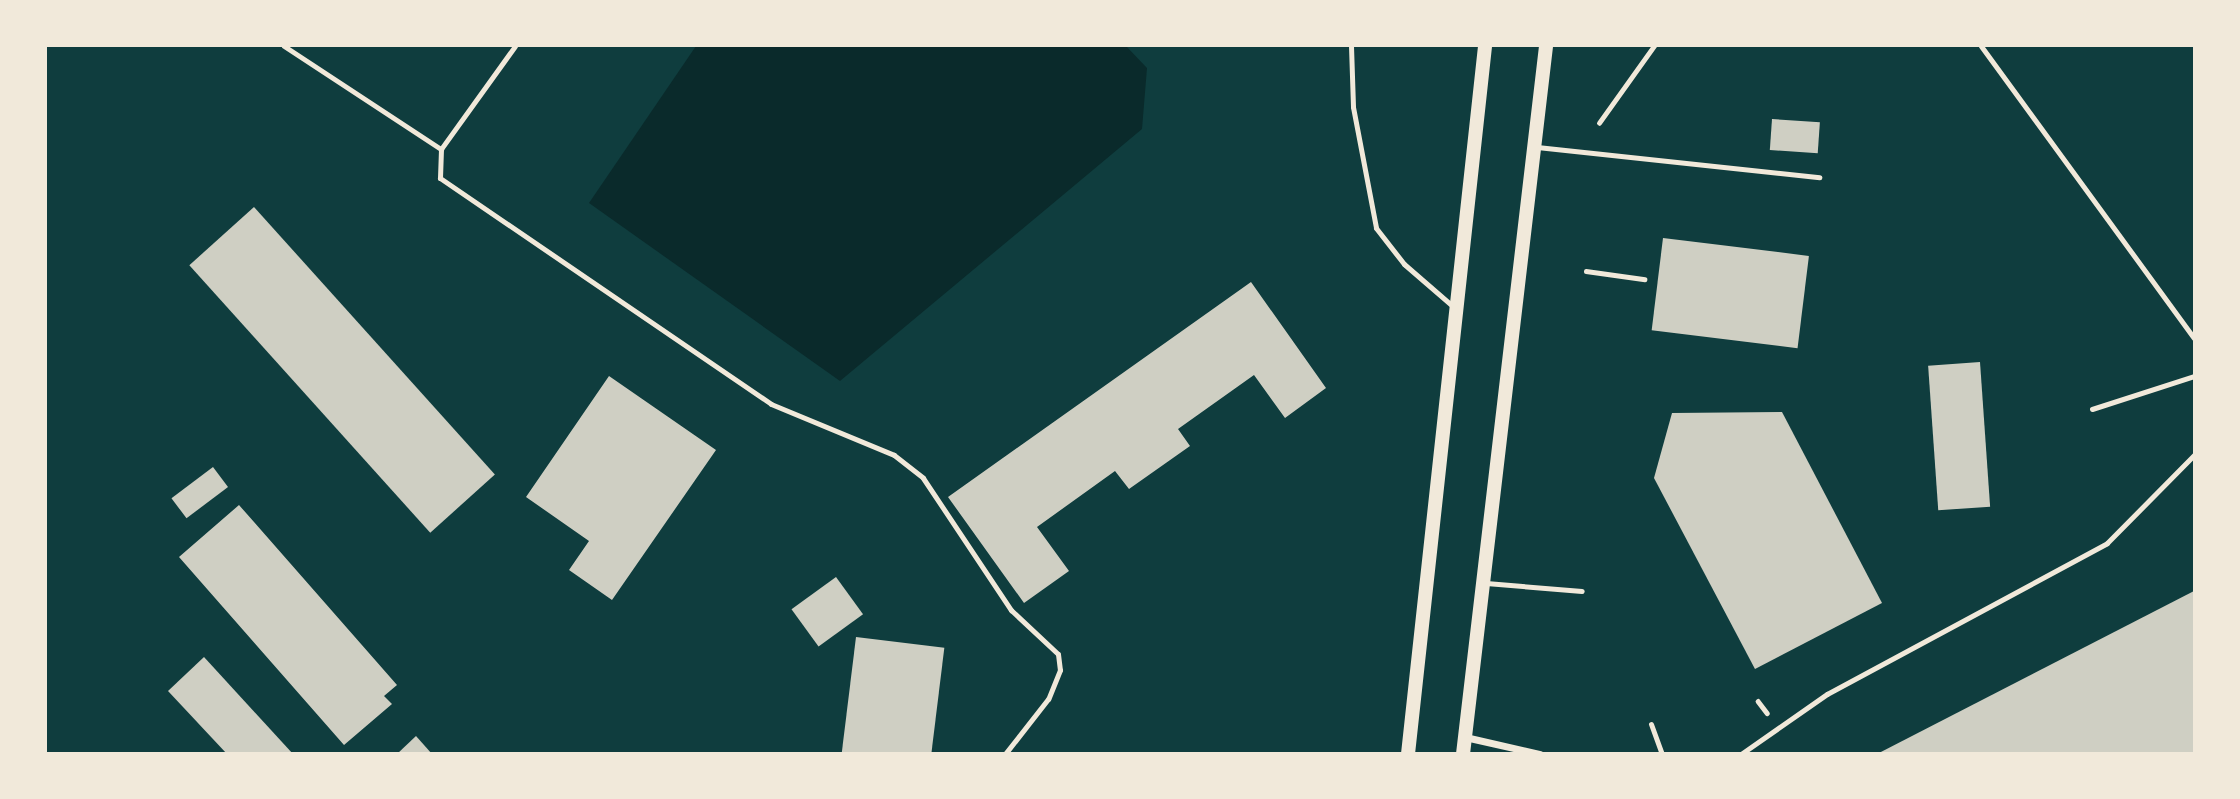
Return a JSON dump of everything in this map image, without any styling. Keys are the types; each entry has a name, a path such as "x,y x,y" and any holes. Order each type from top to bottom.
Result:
{"main road":[{"path":"1408,754 1485,46"},
{"path":"1463,754 1546,46"}],"street":[{"path":"1465,737 1540,754"}],"lane":[{"path":"284,46 441,149"},
{"path":"515,46 441,149 440,178 771,404 894,455 923,478 1011,610 1058,654 1060,670 1048,699 1005,754"},
{"path":"1351,46 1353,107 1376,228 1404,264 1457,310"},
{"path":"1981,46 2194,338"},
{"path":"1534,147 1819,177"},
{"path":"2092,409 2194,376"},
{"path":"1741,754 1827,694 2107,543 2194,455"},
{"path":"1483,582 1582,591"},
{"path":"1651,723 1662,754"}],"path":[{"path":"1600,123 1654,46"},
{"path":"1586,271 1644,279"}],"water":[{"path":"696,46 1126,46 1147,68 1142,129 840,381 589,203"}],"building":[{"path":"1772,119 1820,122 1818,153 1770,150"},
{"path":"254,207 495,475 430,533 189,265"},
{"path":"1663,238 1809,256 1798,348 1652,330"},
{"path":"1251,282 1326,388 1285,418 1254,375 1178,429 1190,446 1129,489 1115,471 1037,527 1069,571 1024,603 948,497"},
{"path":"1980,362 1990,507 1938,510 1928,366"},
{"path":"609,376 716,450 612,600 569,570 589,541 526,497"},
{"path":"1782,412 1882,603 1755,669 1654,478 1672,413"},
{"path":"213,467 228,487 187,518 171,498"},
{"path":"239,505 397,685 384,696 392,704 344,745 179,557"},
{"path":"836,577 863,614 819,647 792,609"},
{"path":"2194,591 2194,754 1877,754"},
{"path":"856,637 944,648 931,754 842,754"},
{"path":"204,657 293,754 227,754 168,691"},
{"path":"416,736 432,754 397,754"}]}
